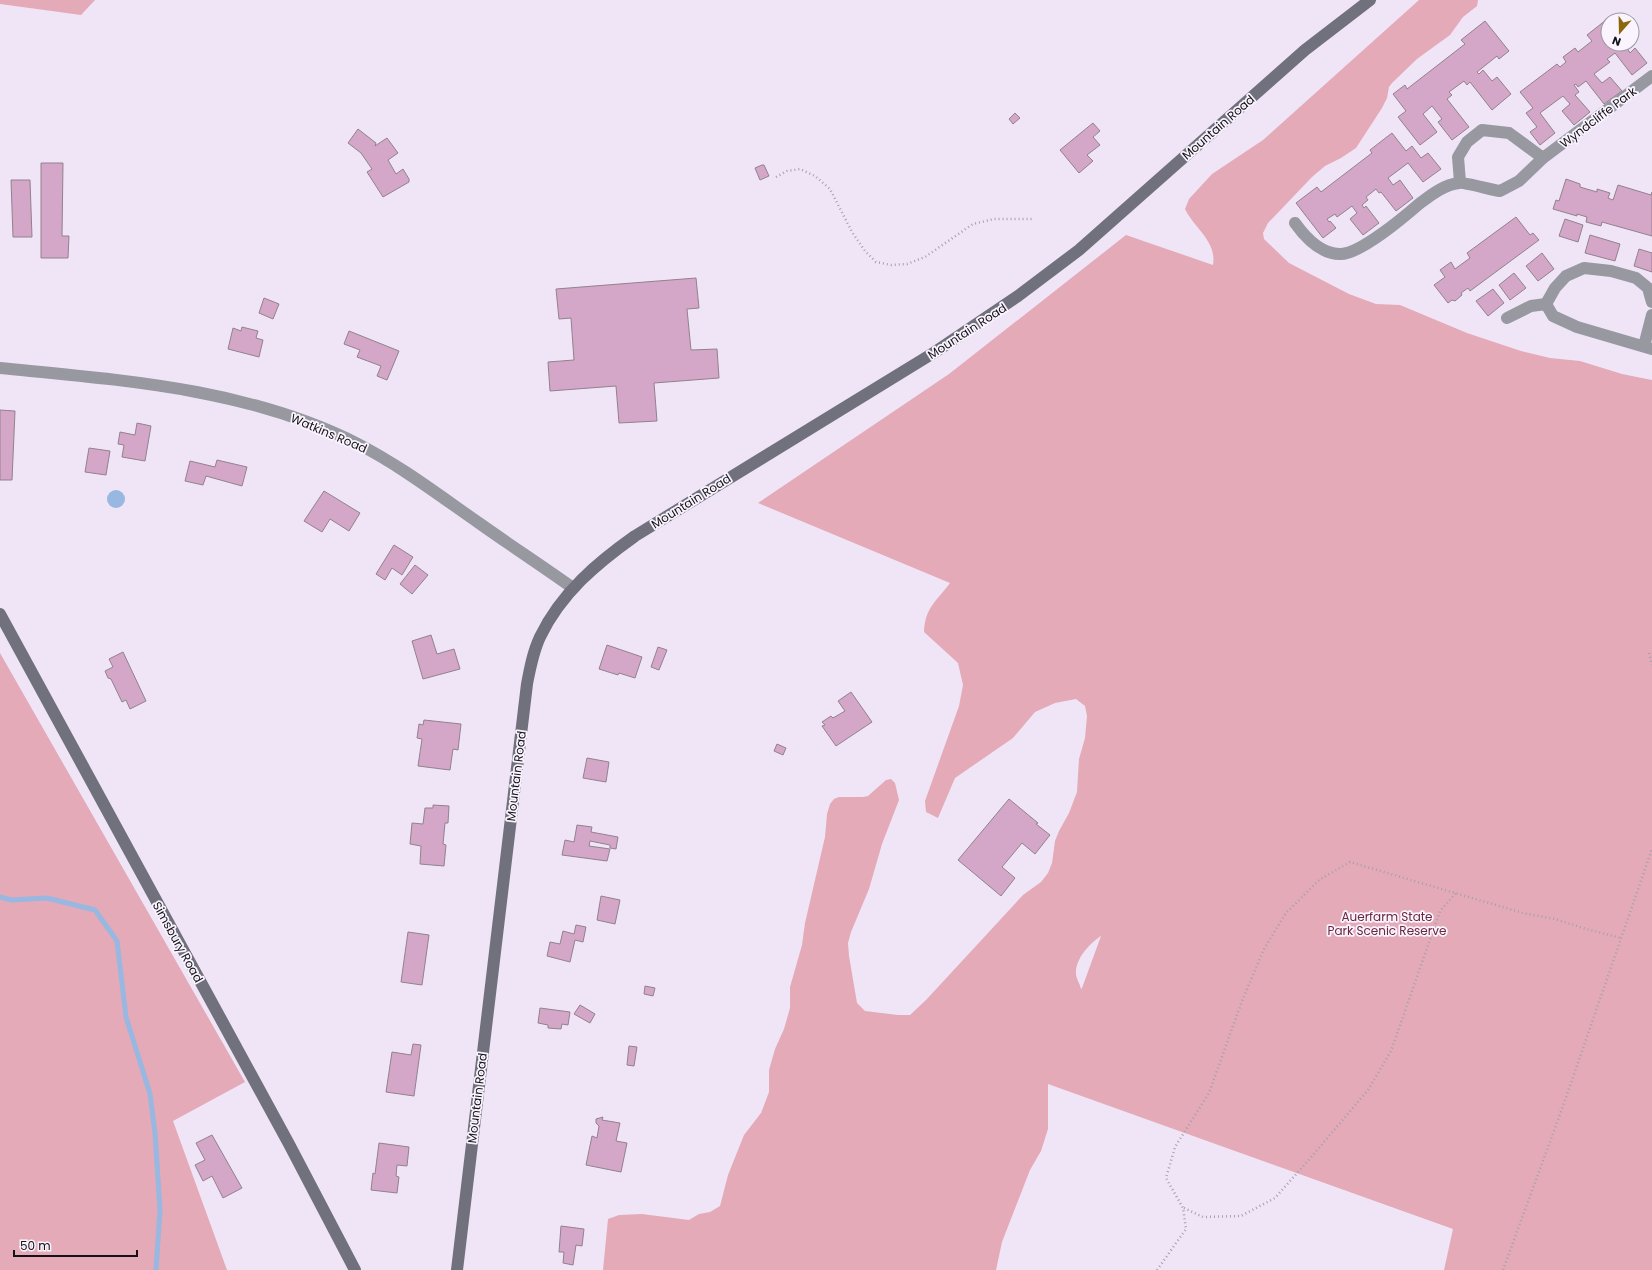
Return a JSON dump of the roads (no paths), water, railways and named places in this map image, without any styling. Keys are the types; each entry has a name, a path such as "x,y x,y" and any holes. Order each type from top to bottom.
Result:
{"main road":[{"name":"Mountain Road","path":"457,1270 527,684 533,658 540,638 555,610 573,588 608,556 636,536 935,352 1018,296 1079,250 1299,56 1370,0"},
{"name":"Simsbury Road","path":"0,614 289,1144 355,1270"}],"street":[{"name":"Wyndcliffe Park","path":"1294,223 1305,237 1327,252 1341,255 1362,247 1396,223 1439,188 1460,182 1500,191 1519,181 1543,158 1652,76"},
{"path":"1460,182 1458,157 1467,142 1482,130 1509,133 1543,158"},
{"path":"1546,304 1555,288 1566,276 1584,268 1611,271 1636,278 1648,288 1652,302"},
{"path":"1507,318 1531,306 1546,304"},
{"path":"1546,304 1553,316 1577,327 1648,348 1652,315"},
{"name":"Watkins Road","path":"0,368 101,377 182,389 258,406 302,419 363,447 419,480 573,588"}],"water":[{"path":"112,490 120,490 125,495 123,506 120,508 112,508 107,503 107,495"}],"waterway":[{"path":"0,897 11,900 47,898 95,910 117,941 126,1017 150,1094 155,1133 160,1210 156,1270"}],"park label":[{"name":"Auerfarm State Park Scenic Reserve","path":"1387,923"}]}
